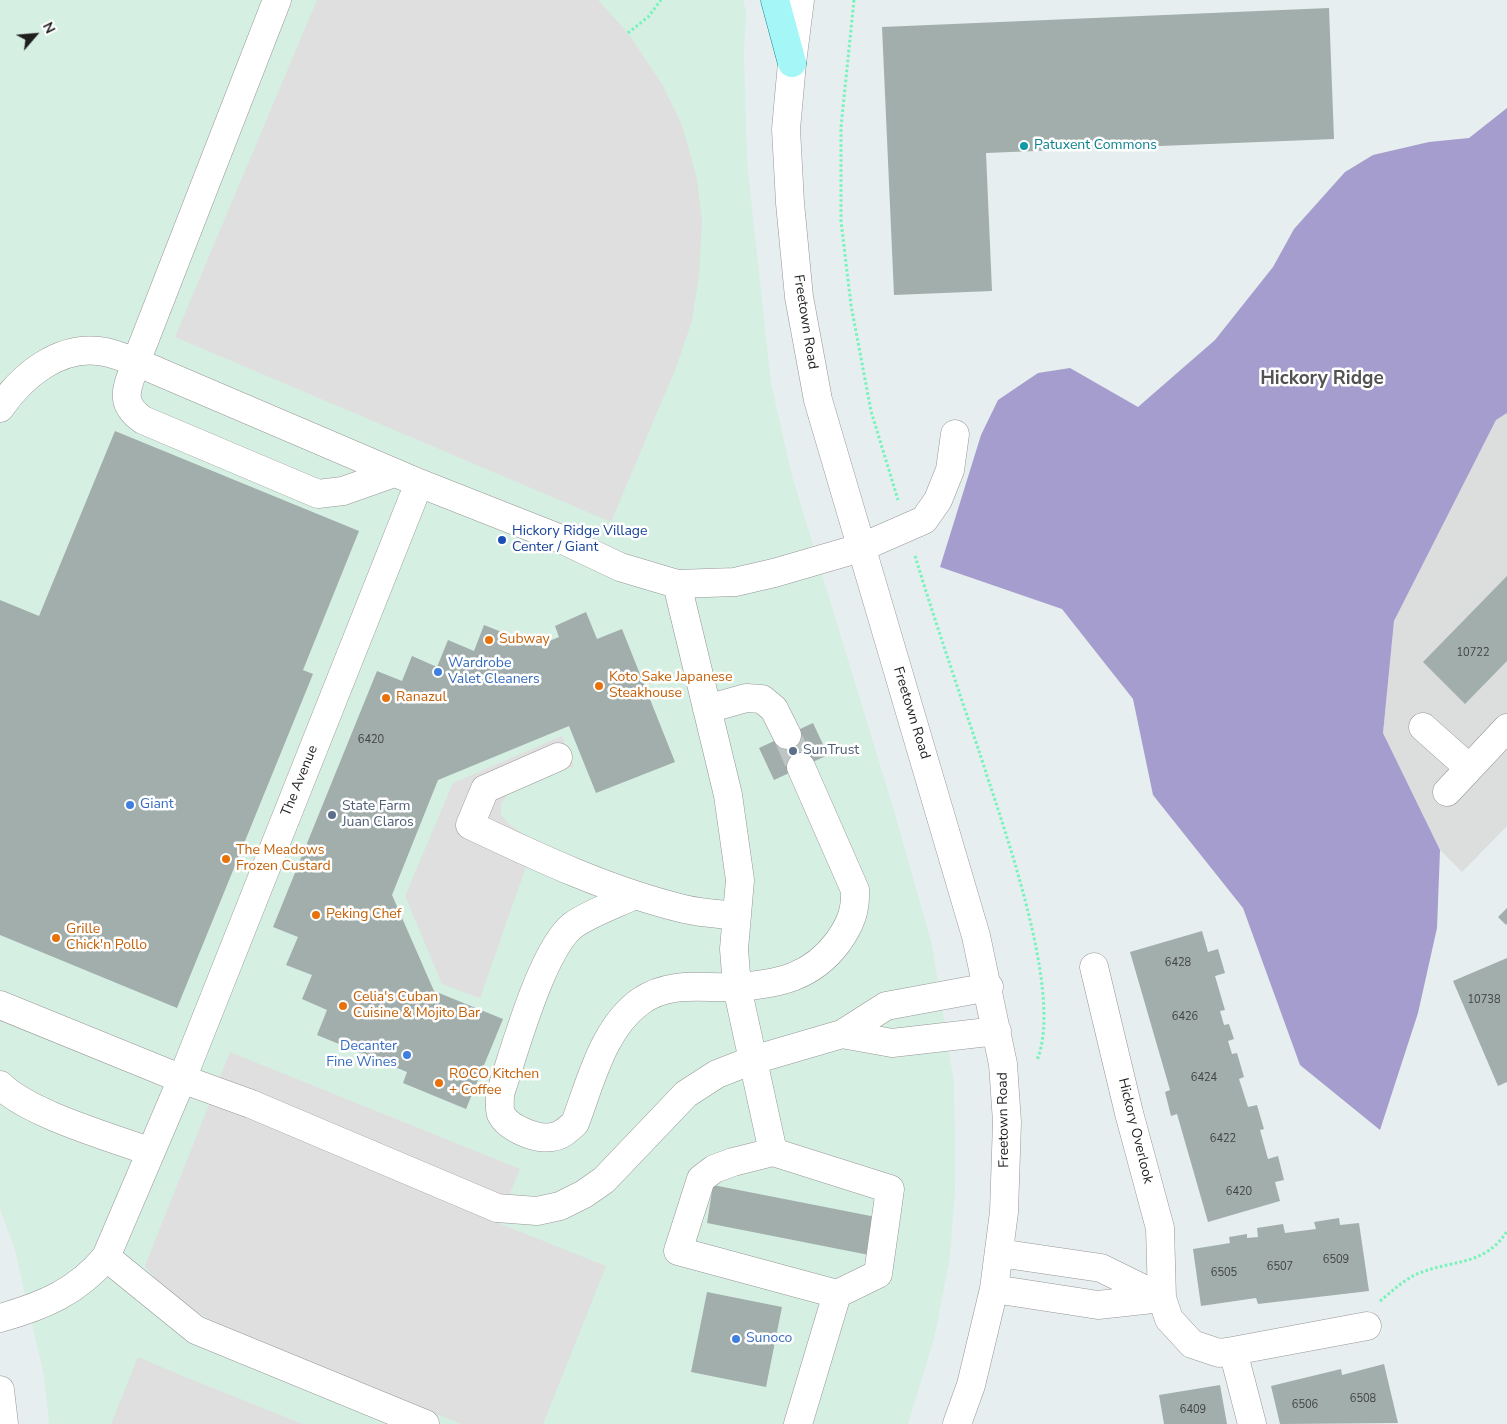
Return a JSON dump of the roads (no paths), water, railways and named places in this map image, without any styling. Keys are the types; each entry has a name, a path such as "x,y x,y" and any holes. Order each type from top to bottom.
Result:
{"main road":[{"path":"775,0 792,64"}],"street":[{"path":"277,0 136,362 126,395 126,403 132,413 143,420 318,494 343,492 406,478"},
{"name":"Freetown Road","path":"800,0 786,130 790,203 799,297 818,400 860,548 939,804 976,936 989,987 1003,1064 1007,1122 1004,1212 999,1253 994,1288 972,1385 958,1424"},
{"path":"0,408 28,376 51,360 74,351 99,351 136,362 406,478 561,539 620,567 677,584 735,582 774,574 860,548 924,520 938,500 950,470 956,434"},
{"name":"The Avenue","path":"0,1318 32,1309 62,1294 90,1276 106,1257 182,1080 406,478"},
{"path":"677,584 728,795 740,880 734,949 737,987 773,1152"},
{"path":"707,709 746,698 762,699 774,709 786,735"},
{"path":"1423,727 1469,768"},
{"path":"1447,792 1507,728"},
{"path":"558,757 485,788 470,825 530,854 635,895 685,909 737,916"},
{"path":"635,895 573,925 560,939 548,961 500,1094 500,1113 511,1126 540,1136 552,1137 564,1133 575,1123 609,1038 623,1017 643,1000 666,990 691,985 737,987 785,980 808,971 825,959 851,923 856,905 855,890 801,767"},
{"name":"Hickory Overlook","path":"1094,967 1129,1113 1160,1228 1162,1298 1169,1319 1192,1344 1219,1353 1367,1326"},
{"path":"0,1005 182,1080 251,1104 497,1208 537,1211 560,1206 584,1194 604,1180 686,1094 717,1074 753,1060 842,1034 886,1006 989,987"},
{"path":"842,1034 892,1043 997,1031"},
{"path":"0,1085 10,1095 44,1112 151,1152"},
{"path":"773,1152 890,1189 878,1274 837,1294 678,1251 700,1179 714,1170 733,1162 773,1152"},
{"path":"999,1253 1101,1268 1162,1298"},
{"path":"106,1257 196,1330 425,1424"},
{"path":"994,1288 1098,1305 1162,1298"},
{"path":"798,1424 837,1294"},
{"path":"1233,1350 1252,1424"},
{"path":"0,1390 4,1424"}],"tunnel":[{"path":"787,735 801,767"}],"place":[{"name":"Patuxent Commons","path":"1024,146"},
{"name":"Hickory Ridge Village Center / Giant","path":"502,540"},
{"name":"Subway","path":"489,640"},
{"name":"Wardrobe Valet Cleaners","path":"438,672"},
{"name":"Koto Sake Japanese Steakhouse","path":"599,686"},
{"name":"Ranazul","path":"386,698"},
{"name":"SunTrust","path":"793,751"},
{"name":"Giant","path":"130,805"},
{"name":"State Farm Juan Claros","path":"332,815"},
{"name":"The Meadows Frozen Custard","path":"226,859"},
{"name":"Peking Chef","path":"316,915"},
{"name":"Grille Chick'n Pollo","path":"56,938"},
{"name":"Celia's Cuban Cuisine & Mojito Bar","path":"343,1006"},
{"name":"Decanter Fine Wines","path":"407,1055"},
{"name":"ROCO Kitchen + Coffee","path":"439,1083"},
{"name":"Sunoco","path":"736,1339"}],"district":[{"name":"Hickory Ridge","path":"1322,379"}]}
